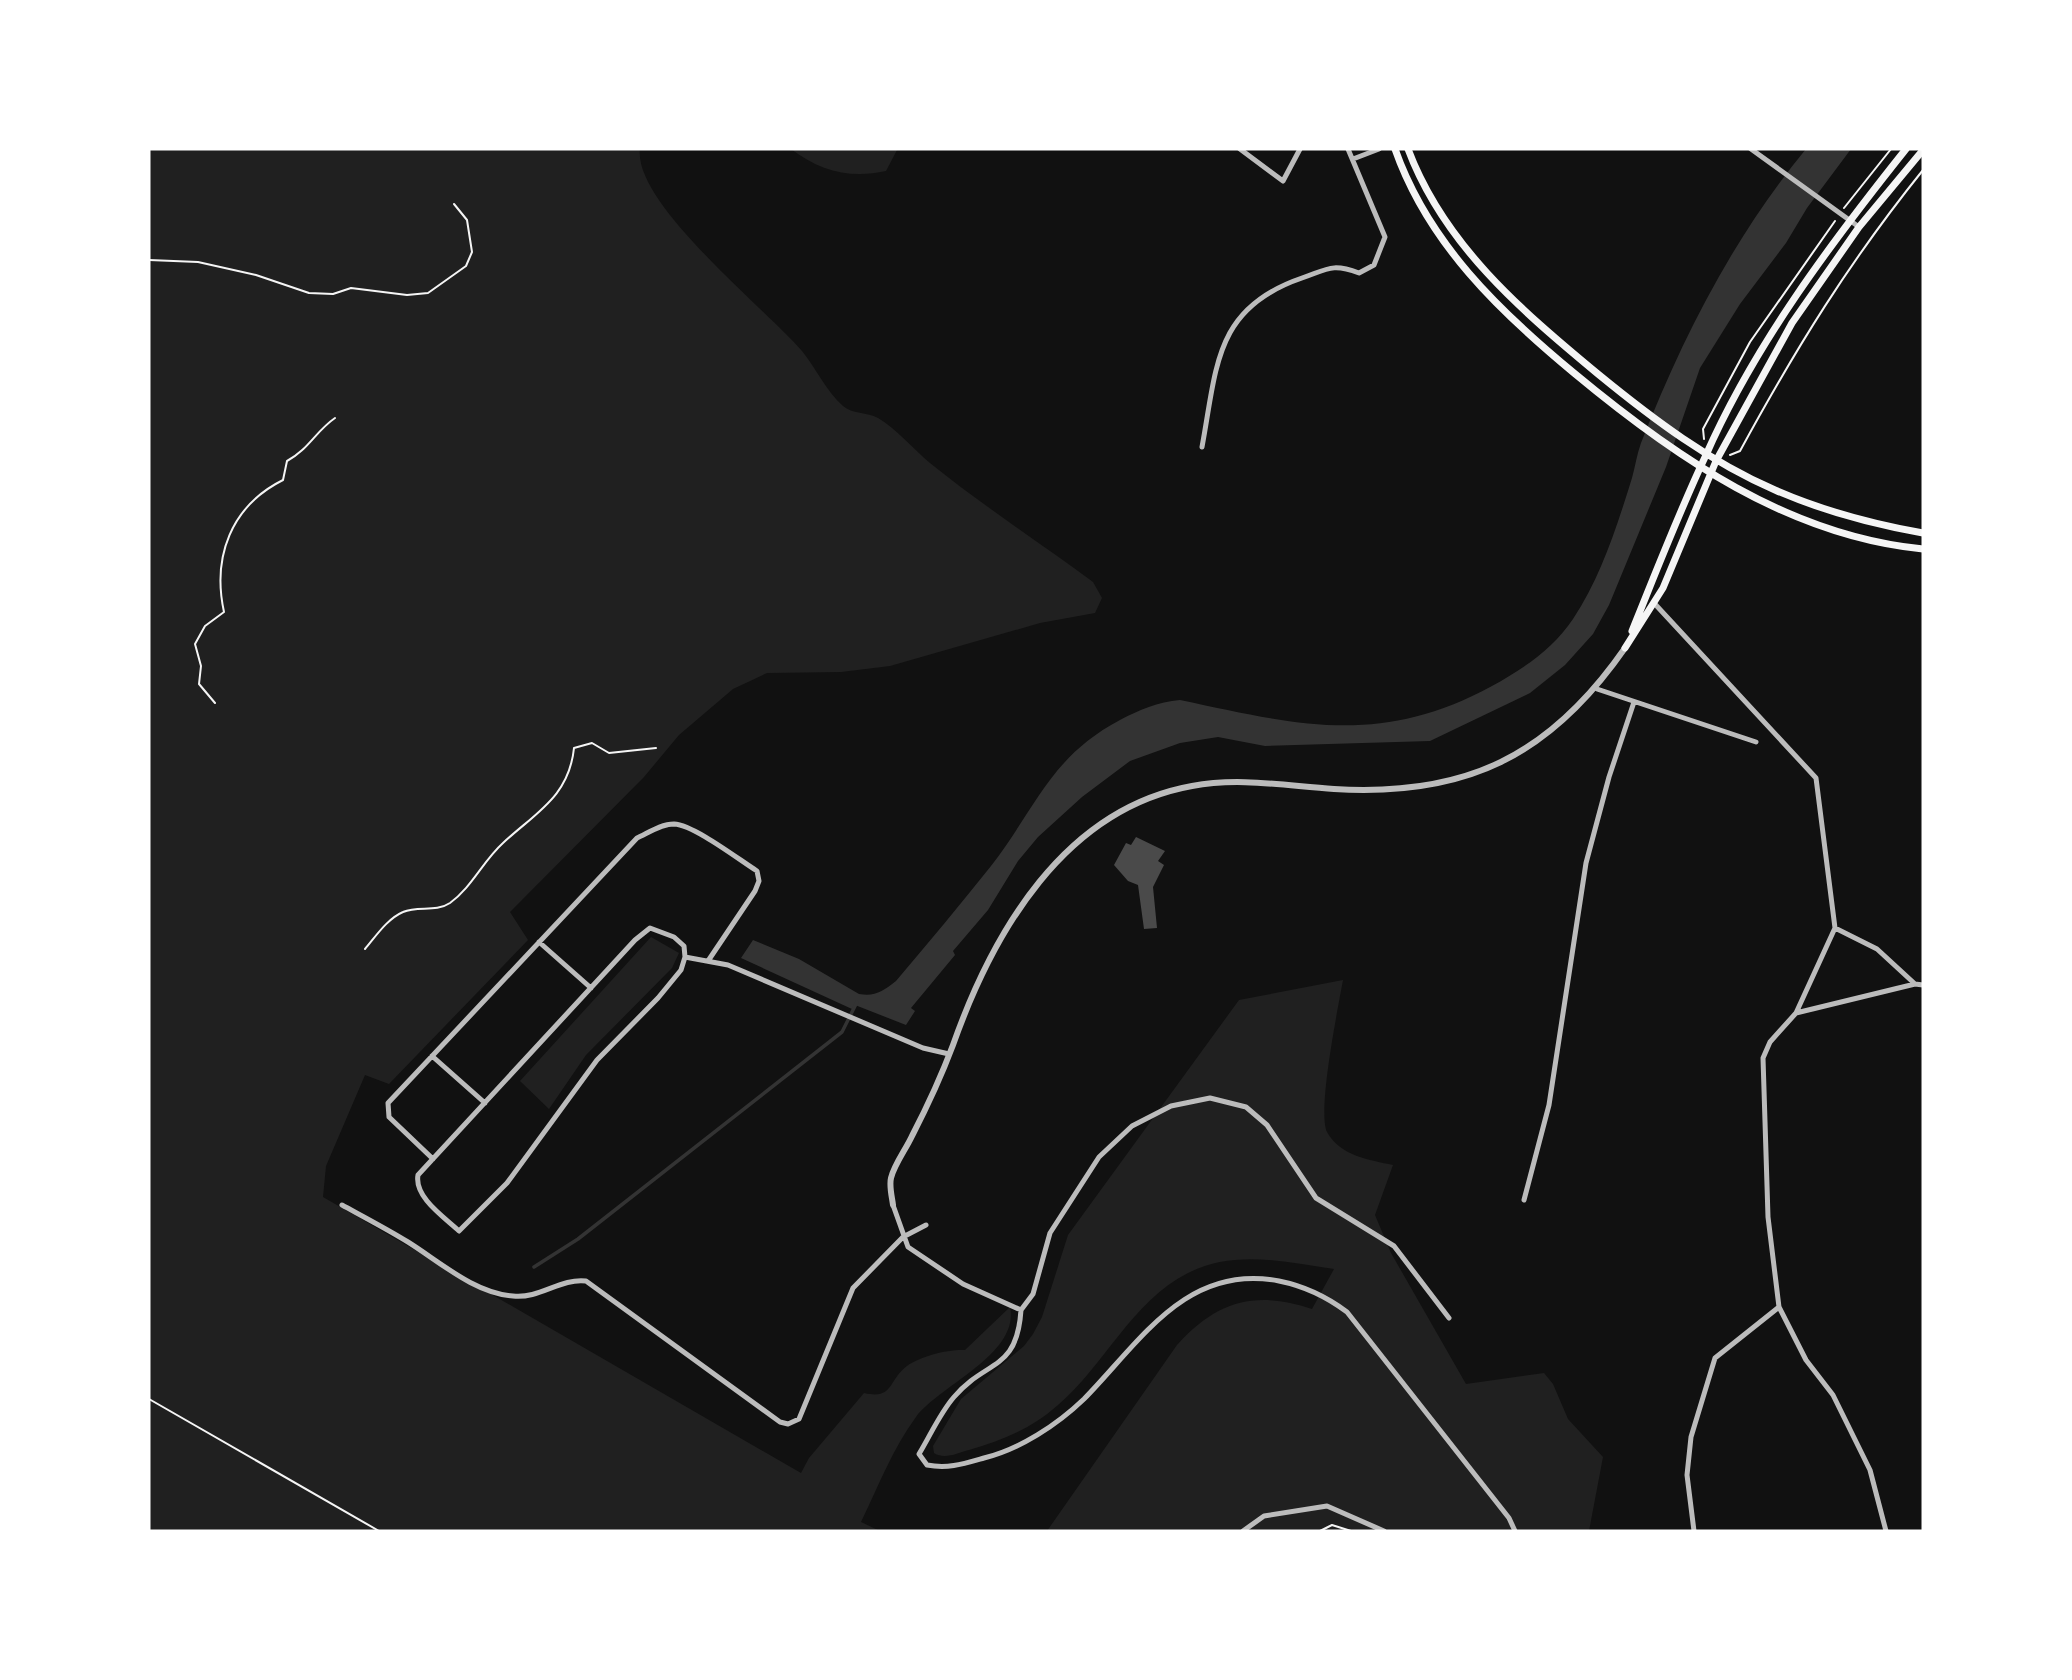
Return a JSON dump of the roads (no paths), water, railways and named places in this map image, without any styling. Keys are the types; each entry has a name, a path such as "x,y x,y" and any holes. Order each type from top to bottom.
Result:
{"main road":[{"path":"1395,149 1433,227 1483,290 1539,344 1637,426 1710,475 1817,523 1866,538 1923,549"},
{"path":"1408,149 1436,206 1475,261 1540,326 1643,410 1706,455 1775,490 1838,514 1923,533"},
{"path":"1625,648 1706,455 1737,394 1784,316 1850,221 1906,149"},
{"path":"1625,648 1663,588 1716,461 1792,323 1859,227 1923,150"}],"street":[{"path":"1240,149 1283,181 1300,149"},
{"path":"1202,447 1222,344 1247,307 1281,285 1338,266 1359,273 1374,265 1385,237 1348,149"},
{"path":"1353,159 1379,149"},
{"path":"1751,149 1859,227"},
{"path":"1654,603 1815,778 1835,928 1796,1013 1770,1042 1761,1071 1768,1217 1779,1307 1806,1360 1833,1395 1870,1470 1886,1531"},
{"path":"1021,1310 963,1284 908,1247 892,1205 891,1178 943,1077 967,1003 993,953 1026,901 1068,848 1114,813 1167,792 1220,783 1352,790 1413,788 1446,783 1519,754 1575,712 1597,689 1625,648"},
{"path":"1597,689 1756,742"},
{"path":"1524,1200 1549,1105 1587,863 1609,776 1634,702"},
{"path":"433,1159 389,1117 388,1104 637,838 658,828 674,824 691,830 757,871 759,881 755,891 708,961"},
{"path":"650,928 674,937 684,946 685,957 681,970 658,998 597,1060 507,1184 459,1231 421,1194 416,1183 418,1175 650,928"},
{"path":"1835,928 1877,949 1915,984"},
{"path":"539,942 591,988"},
{"path":"685,957 728,965 923,1048 949,1054"},
{"path":"1796,1013 1915,984 1923,985"},
{"path":"432,1055 485,1103"},
{"path":"1449,1318 1394,1247 1316,1198 1267,1125 1246,1107 1210,1098 1171,1106 1132,1126 1099,1157 1050,1233 1034,1294 1021,1310 1012,1352 954,1396 919,1454 926,1465 945,1468 993,1456 1023,1443 1077,1406 1156,1321 1183,1300 1228,1281 1257,1278 1301,1287 1335,1303 1347,1312 1501,1507 1515,1531"},
{"path":"342,1205 409,1242 457,1275 504,1295 524,1297 566,1282 586,1281 780,1422 788,1424 799,1419 853,1288 903,1237 926,1225"},
{"path":"1694,1531 1688,1475 1690,1437 1715,1358 1779,1307"},
{"path":"1243,1531 1264,1516 1327,1506 1384,1531"}],"waterway":[{"path":"534,1267 578,1239 842,1032 857,1002"}]}
